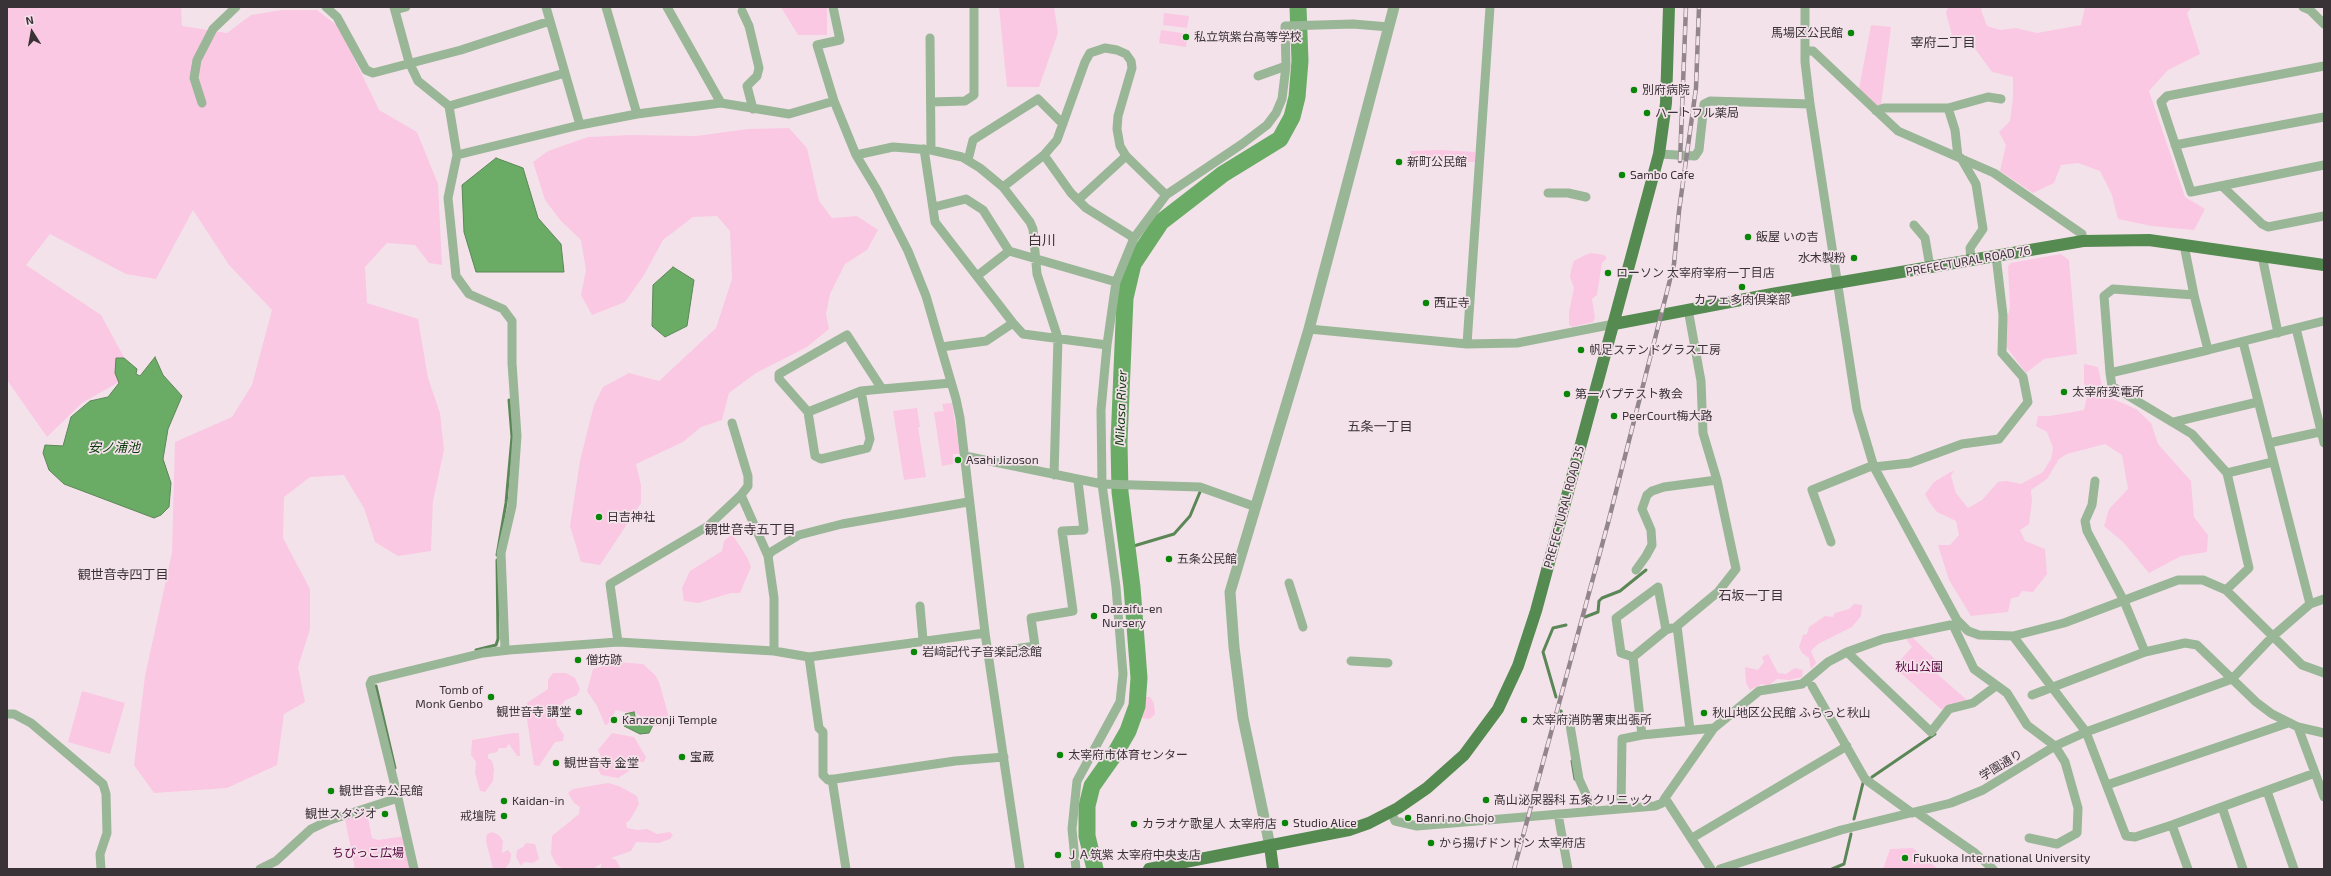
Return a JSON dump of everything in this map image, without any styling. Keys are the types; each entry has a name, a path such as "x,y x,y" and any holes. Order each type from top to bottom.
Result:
{"main road":[{"name":"PREFECTURAL ROAD 35","path":"1270,846 1349,830 1391,811 1427,788 1464,755 1498,709 1518,666 1536,611 1659,154 1666,103 1669,7"},
{"name":"PREFECTURAL ROAD 76","path":"1614,324 1688,308 2083,241 2128,240 2184,245 2324,265"},
{"path":"1149,869 1270,846 1273,869"}],"street":[{"path":"202,103 194,78 197,60 213,29 236,7"},
{"path":"326,7 337,17 366,70 373,73 409,62 461,50 550,21"},
{"path":"406,7 394,9 409,62 418,80 449,106 457,155 448,198 456,276 469,294 503,308 512,321 512,363 517,436 512,506 501,553 504,650"},
{"path":"546,7 580,125"},
{"path":"606,7 637,114"},
{"path":"667,7 721,103"},
{"path":"833,7 840,40 817,45 834,101 856,155 877,190 908,251 926,296 960,418 965,456 968,502 985,633 1020,869"},
{"path":"931,102 965,101 974,94 974,7"},
{"path":"1270,846 1243,718 1230,601 1232,583 1309,329 1394,7"},
{"path":"1467,344 1490,7"},
{"path":"1805,7 1805,51 1810,104 1857,410 1874,466 1956,624 1974,669 2007,693 2027,725 2055,746 2065,762 2078,808 2077,833 2057,844 2029,838"},
{"path":"2303,7 2310,10 2324,24"},
{"path":"742,11 749,26 759,68 757,76 747,86 753,109"},
{"path":"1076,869 1072,829 1077,781 1120,702 1123,674 1116,587 1104,485 1102,410 1107,345 1116,282 1134,238 1166,195 1267,125 1282,99 1286,66 1285,26 1353,24 1389,27"},
{"path":"930,38 931,102 927,150 935,222 1023,334 1107,345"},
{"path":"1003,187 1044,155 1057,140 1090,53 1105,48 1117,50 1126,54 1131,61 1132,68 1116,129 1117,140 1126,156 1166,195"},
{"path":"1805,51 1813,51 1898,131 1994,173 2082,234 2083,241"},
{"path":"1258,76 1286,66"},
{"path":"2324,66 2167,96 2161,102 2191,192 2324,165"},
{"path":"449,106 565,73"},
{"path":"1876,111 1884,108 1948,108 1988,97 2001,98"},
{"path":"968,160 973,140 1038,99 1063,124"},
{"path":"457,155 580,125 637,114 721,103 789,114 834,101"},
{"path":"1659,154 1695,156 1698,150 1704,104 1710,101 1810,104"},
{"path":"1948,108 1955,130 1959,157 1976,184 1983,229 1970,248 1971,260"},
{"path":"2175,145 2324,117"},
{"path":"856,155 886,147 927,150 968,160 1003,187 1030,222 1040,287 1058,338 1054,474"},
{"path":"1044,155 1078,200 1086,208 1134,238"},
{"path":"1078,200 1126,156"},
{"path":"2222,186 2262,224 2268,227 2324,216"},
{"path":"1548,193 1568,193 1586,197"},
{"path":"934,207 966,199 982,210 1010,251 1036,257 1116,282"},
{"path":"1914,225 1925,238 1930,267"},
{"path":"2184,245 2194,295 2208,350"},
{"path":"977,276 1010,251"},
{"path":"1831,542 1812,490 1874,466 1910,463 1962,444 1999,439 2028,402 2023,377 2002,353 2004,315 1996,256"},
{"path":"2262,256 2278,332"},
{"path":"2194,295 2113,289 2104,296 2110,373 2112,386 2174,422 2194,436 2227,473 2249,568 2226,590"},
{"path":"1633,657 1666,630 1677,626 1718,592 1736,569 1717,480 1703,433 1701,380 1688,308"},
{"path":"2110,373 2243,342 2324,321"},
{"path":"941,347 986,341 1013,323"},
{"path":"1309,329 1467,344 1518,343 1614,324"},
{"path":"2296,328 2323,431 2324,443"},
{"path":"861,391 870,439 867,448 821,459 815,456 808,412 779,379 779,374 847,335 882,389"},
{"path":"2243,342 2310,604 2324,599"},
{"path":"808,412 861,391 951,383"},
{"path":"2174,422 2258,402"},
{"path":"618,642 610,584 708,526 741,495 748,486 748,476 732,423"},
{"path":"2269,443 2323,431"},
{"path":"965,456 1054,474 1078,481 1104,485 1200,487 1256,506"},
{"path":"2227,473 2274,462"},
{"path":"1636,570 1652,545 1651,530 1642,509 1647,495 1652,491 1664,487 1717,480"},
{"path":"988,653 1035,646 1031,618 1073,611 1062,531 1084,530 1078,481"},
{"path":"2095,481 2092,505 2085,521 2087,531 2124,601 2145,652"},
{"path":"741,495 768,556 774,598 774,651"},
{"path":"768,556 793,538 813,531 842,524 968,502"},
{"path":"1391,811 1395,821 1417,826 1621,807 1655,806 1662,803 1714,728 1759,691 1802,684 1828,662 1847,652 1883,639 1956,624 1968,631 1980,635 2013,636 2064,623 2178,580 2190,578 2215,584 2226,590 2302,665 2324,673"},
{"path":"1289,583 1303,627"},
{"path":"1633,657 1621,654 1616,618 1658,587 1666,630"},
{"name":"学園通り","path":"1720,869 1842,830 1951,803 1983,790 2055,746 2086,732 2232,679 2272,637 2310,604"},
{"path":"920,606 924,640"},
{"path":"1677,626 1690,730"},
{"path":"414,869 370,684 372,680 484,653 504,650 618,642 774,651 809,657 924,640 985,633"},
{"path":"2013,636 2050,688 2086,732 2124,833 2128,838 2172,825 2315,773"},
{"path":"2032,695 2145,652 2185,642 2197,646 2256,702 2288,723 2324,733"},
{"path":"1847,652 1931,732 1949,709 1973,703 1996,686"},
{"path":"809,657 819,728 822,732 823,775 828,780 955,762 1004,757"},
{"path":"1633,657 1642,735"},
{"path":"1351,661 1388,663"},
{"path":"1812,686 1865,779 1975,853 1994,869"},
{"path":"7,714 14,714 31,723 103,784 106,794 107,833 100,854 101,869"},
{"path":"1569,719 1579,779 1593,810"},
{"path":"2107,785 2288,723"},
{"path":"2298,727 2324,797"},
{"path":"1621,807 1622,739 1642,735 1714,728"},
{"path":"1692,838 1847,746"},
{"path":"832,779 846,869"},
{"path":"2267,791 2294,869"},
{"path":"260,869 276,861 312,829 330,820 398,798"},
{"path":"1665,798 1711,869"},
{"path":"2222,807 2243,869"},
{"path":"1558,814 1568,869"},
{"path":"2172,825 2188,869"}],"green space":[{"path":"7,7 181,7 182,26 227,33 251,15 282,10 317,10 339,27 379,110 417,132 438,184 442,265 429,263 415,245 387,243 365,267 367,303 418,319 428,378 440,413 444,450 433,501 431,551 398,556 375,542 364,508 344,475 310,477 284,497 283,538 310,589 310,629 298,667 305,702 284,714 277,765 227,788 154,793 134,765 145,676 172,553 175,442 232,417 252,385 272,310 229,265 193,210 156,279 126,274 50,234 26,265 101,315 133,374 82,403 47,437 7,380"},
{"path":"781,7 827,7 827,35 798,35"},
{"path":"999,7 1054,7 1058,33 1039,87 1007,87"},
{"path":"1948,7 1983,7 1981,10 1987,26 2000,30 2016,28 2037,33 2081,25 2085,7 2192,7 2187,13 2200,54 2168,70 2149,91 2185,197 2205,209 2194,230 2152,226 2118,219 2112,195 2100,171 2078,163 2061,165 2054,183 2033,193 2000,171 2006,145 1999,132 2010,121 2013,98 2013,77 1992,72 1976,50 1952,35 1946,13"},
{"path":"1164,13 1189,16 1187,28 1163,25"},
{"path":"1871,25 1891,27 1881,105 1877,106 1859,89"},
{"path":"1161,30 1188,34 1186,47 1159,43"},
{"path":"789,128 807,148 819,201 832,218 857,216 878,230 867,250 845,264 830,294 826,314 829,329 807,347 756,373 729,393 722,420 701,427 683,442 636,464 641,485 641,503 600,565 581,562 570,526 580,461 594,405 603,387 629,373 659,381 716,328 732,279 730,231 717,216 693,217 663,240 644,275 625,302 592,315 581,295 586,270 581,240 561,221 545,200 533,162 548,151 588,137 630,135 696,136 748,129"},
{"path":"1440,150 1475,152 1475,162 1412,160 1410,151"},
{"path":"1591,253 1604,255 1607,258 1602,263 1597,295 1592,299 1595,318 1593,322 1572,327 1569,325 1569,312 1574,288 1570,277 1571,270 1574,261"},
{"path":"2061,254 2069,260 2077,354 2044,359 2026,373 2005,345 2006,324 2010,307 2008,266 2011,263"},
{"path":"2084,364 2098,367 2104,395 2136,409 2151,423 2158,444 2191,481 2194,517 2208,535 2207,552 2181,556 2149,573 2123,542 2104,526 2109,509 2128,489 2122,455 2105,444 2067,454 2059,459 2047,479 2031,490 2032,501 2029,524 2020,530 2025,541 2045,549 2047,574 2033,592 2022,591 2018,597 2011,598 2008,612 1971,616 1949,580 1938,545 1950,545 1959,535 1956,521 1937,512 1925,494 1934,482 1954,470 1951,476 1956,493 1968,508 1982,500 1998,482 2006,481 2021,484 2043,472 2051,459 2053,448 2047,432 2036,426 2038,416 2050,416 2084,410 2088,392 2084,383"},
{"path":"952,403 960,454 953,454 953,464 942,466 934,412 944,411 942,404"},
{"path":"917,408 920,427 918,427 926,477 904,480 893,411"},
{"path":"732,534 747,557 751,567 740,593 731,593 698,603 684,601 682,588 690,571 722,551 724,541"},
{"path":"1854,604 1862,605 1861,616 1852,627 1818,644 1811,651 1816,663 1811,669 1809,658 1802,653 1799,647 1803,635 1807,634 1809,627 1825,616 1833,617 1835,613 1849,609"},
{"name":"秋山公園","path":"1912,637 1939,663 1935,672 1967,700 1948,706 1942,710 1894,667 1912,647 1906,639"},
{"path":"1768,654 1778,673 1786,674 1795,668 1803,670 1802,677 1789,680 1777,679 1768,686 1762,684 1750,690 1746,683 1745,667 1758,670 1764,662 1762,657"},
{"path":"617,662 643,664 655,675 659,682 669,723 665,726 648,726 639,715 616,710 608,724 605,725 597,706 587,691 593,669"},
{"path":"553,673 566,673 575,678 580,689 577,695 564,701 556,718 557,725 564,735 563,741 555,742 539,766 534,765 526,713 527,703 548,689 548,680"},
{"path":"82,691 125,703 110,754 68,742"},
{"path":"1141,693 1144,694 1145,697 1150,697 1154,703 1155,714 1150,719 1139,718 1133,712 1133,707 1140,703"},
{"path":"519,733 520,756 517,756 509,744 506,748 499,748 497,752 488,754 488,758 492,761 494,769 493,781 485,792 480,791 475,773 476,762 471,755 472,740"},
{"path":"612,733 634,737 646,757 644,762 632,761 629,771 618,778 601,775 598,769 602,759 598,750"},
{"path":"608,783 619,786 637,796 639,804 630,820 626,823 627,828 637,830 647,829 657,834 670,832 673,835 670,839 659,843 636,842 631,851 611,858 616,860 621,869 600,869 602,863 593,869 563,869 556,864 551,854 552,836 579,814 580,807 574,803 568,793 573,789"},
{"name":"ちびっこ広場","path":"367,813 372,838 378,840 405,836 411,869 355,869 345,819"},
{"path":"492,832 499,835 503,841 502,853 508,850 511,854 510,862 505,869 493,869 486,841 487,834"},
{"path":"526,843 535,844 539,859 533,863 524,862 521,866 516,857 517,850 523,847"},
{"name":"Fukuoka International University","path":"1913,848 1938,869 1883,869 1890,849"}],"water":[{"path":"496,158 523,168 538,218 561,244 564,272 476,272 464,232 462,185"},
{"path":"673,267 694,280 687,326 665,337 652,326 653,285"},
{"name":"安ノ浦池","path":"155,357 163,375 182,396 168,429 163,459 171,483 169,507 161,515 154,518 64,484 49,470 43,453 45,445 63,446 71,417 90,401 108,397 119,383 115,373 116,358 124,358 137,369 136,374 140,376"},
{"path":"634,712 636,720 648,717 651,720 653,725 649,733 640,734 624,726 625,714"}],"waterway":[{"name":"Mikasa River","path":"1095,869 1087,836 1087,806 1092,786 1116,752 1128,731 1137,706 1139,678 1132,587 1120,492 1119,442 1125,298 1133,264 1161,222 1223,174 1280,139 1292,117 1297,97 1300,61 1298,7"},
{"path":"497,555 506,503 512,437 509,400"},
{"path":"1127,548 1174,534 1190,516 1200,492"},
{"path":"476,650 496,645 498,639 497,560"},
{"path":"1585,617 1598,612 1599,601 1602,598 1620,591 1646,570"},
{"path":"1556,697 1543,652 1553,628 1566,625"},
{"path":"376,686 395,768"},
{"path":"1561,711 1565,722"},
{"path":"1872,777 1935,734"},
{"path":"1572,761 1575,779"},
{"path":"1854,819 1863,783"},
{"path":"1832,869 1844,864 1851,834"}],"railway":[{"path":"1680,161 1686,7"},
{"path":"1514,869 1608,523 1674,264 1679,211 1696,88 1699,7"}],"place":[{"name":"馬場区公民館","path":"1851,33"},
{"name":"私立筑紫台高等学校","path":"1186,37"},
{"name":"別府病院","path":"1634,90"},
{"name":"ハートフル薬局","path":"1647,113"},
{"name":"新町公民館","path":"1399,162"},
{"name":"Sambo Cafe","path":"1622,175"},
{"name":"飯屋 いの吉","path":"1748,237"},
{"name":"水木製粉","path":"1854,258"},
{"name":"ローソン 太宰府宰府一丁目店","path":"1608,273"},
{"name":"カフェ多肉倶楽部","path":"1742,287"},
{"name":"西正寺","path":"1426,303"},
{"name":"帆足ステンドグラス工房","path":"1581,350"},
{"name":"太宰府変電所","path":"2064,392"},
{"name":"第一バプテスト教会","path":"1567,394"},
{"name":"PeerCourt梅大路","path":"1614,416"},
{"name":"Asahi Jizoson","path":"958,460"},
{"name":"日吉神社","path":"599,517"},
{"name":"五条公民館","path":"1169,559"},
{"name":"Dazaifu-en Nursery","path":"1094,616"},
{"name":"岩﨑記代子音楽記念館","path":"914,652"},
{"name":"僧坊跡","path":"578,660"},
{"name":"Tomb of Monk Genbo","path":"491,697"},
{"name":"観世音寺 講堂","path":"579,712"},
{"name":"秋山地区公民館 ふらっと秋山","path":"1704,713"},
{"name":"Kanzeonji Temple","path":"614,720"},
{"name":"太宰府消防署東出張所","path":"1524,720"},
{"name":"太宰府市体育センター","path":"1060,755"},
{"name":"宝蔵","path":"682,757"},
{"name":"観世音寺 金堂","path":"556,763"},
{"name":"観世音寺公民館","path":"331,791"},
{"name":"高山泌尿器科 五条クリニック","path":"1486,800"},
{"name":"Kaidan-in","path":"504,801"},
{"name":"観世スタジオ","path":"385,814"},
{"name":"戒壇院","path":"504,816"},
{"name":"Banri no Chojo","path":"1408,818"},
{"name":"Studio Alice","path":"1285,823"},
{"name":"カラオケ歌星人 太宰府店","path":"1134,824"},
{"name":"から揚げドンドン 太宰府店","path":"1431,843"},
{"name":"ＪＡ筑紫 太宰府中央支店","path":"1058,855"},
{"name":"Fukuoka International University","path":"1905,858"}],"district":[{"name":"宰府二丁目","path":"1943,43"},
{"name":"白川","path":"1042,240"},
{"name":"五条一丁目","path":"1380,427"},
{"name":"観世音寺五丁目","path":"750,530"},
{"name":"観世音寺四丁目","path":"123,575"},
{"name":"石坂一丁目","path":"1751,596"}]}
